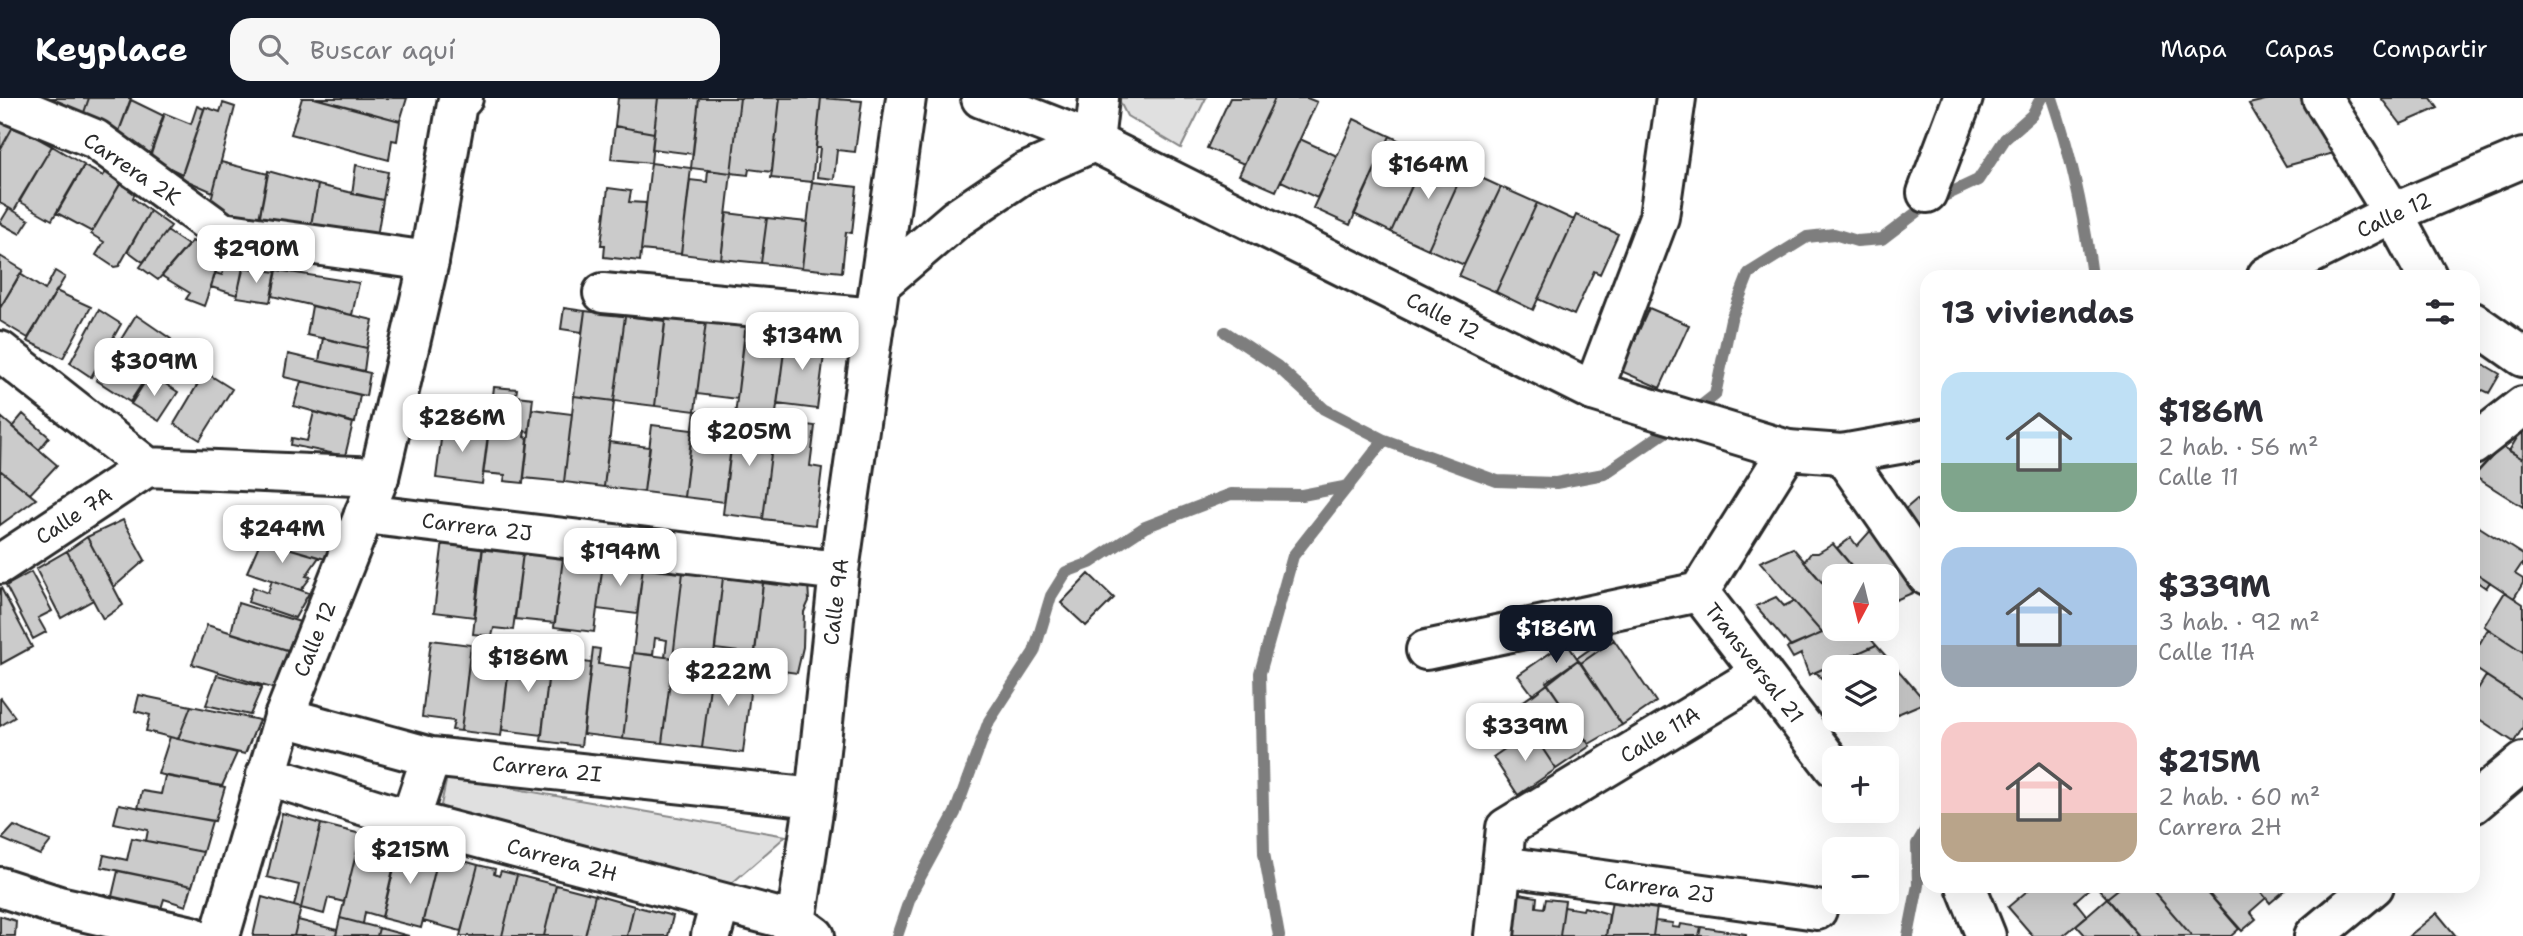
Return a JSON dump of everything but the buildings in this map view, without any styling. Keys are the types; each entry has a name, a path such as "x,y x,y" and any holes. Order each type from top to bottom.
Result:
{"street":[{"name":"Calle 12","path":"220,936 284,718 379,477 429,261 457,104 463,98"},
{"name":"Calle 9A","path":"806,929 815,798 839,571 906,98"},
{"name":"Calle 12","path":"981,98 1094,142 1592,391 1788,450 1842,454 1920,440"},
{"path":"603,293 878,300 956,219 1024,173 1094,142 1099,98"},
{"path":"1592,391 1659,216 1676,98"},
{"path":"1927,193 1963,98"},
{"path":"2322,98 2424,270"},
{"name":"Carrera 2K","path":"0,100 95,139 222,232 429,261"},
{"name":"Calle 12","path":"2279,270 2393,214 2523,158"},
{"path":"2480,328 2523,357"},
{"path":"0,351 147,467 379,477"},
{"path":"2480,440 2523,406"},
{"path":"1426,650 1699,592 1788,450"},
{"path":"1842,454 1920,566"},
{"name":"Calle 7A","path":"0,564 147,467"},
{"name":"Carrera 2J","path":"365,514 839,571"},
{"name":"Transversal 21","path":"1699,592 1822,751"},
{"name":"Calle 11A","path":"1494,936 1506,828 1762,673"},
{"name":"Carrera 2I","path":"284,718 431,757 815,798"},
{"path":"410,820 431,757"},
{"path":"2480,798 2523,762"},
{"name":"Carrera 2H","path":"266,775 716,919 806,929"},
{"name":"Carrera 2J","path":"1502,866 1817,909"},
{"path":"0,887 56,921 191,936"},
{"path":"1969,893 1986,936"},
{"path":"2314,936 2366,893"}],"shaded area":[{"path":"1118,98 1206,98 1181,148 1127,116"},
{"path":"447,777 786,836 723,891 438,819"}],"waterway":[{"path":"1692,413 1715,395 1731,319 1749,273 1807,237 1834,234 1857,241 1882,239 1929,203 1978,180 2005,139 2032,115 2041,98"},
{"path":"2052,98 2076,186 2091,270"},
{"path":"1225,332 1277,366 1324,409 1384,440 1497,481 1556,483 1604,474 1677,424"},
{"path":"1279,936 1264,853 1260,673 1293,556 1384,440"},
{"path":"897,936 912,892 955,813 989,721 1034,652 1051,596 1066,572 1090,563 1145,527 1231,494 1302,495 1349,486"},
{"path":"1908,936 1918,885 1917,844 1920,839"}]}
